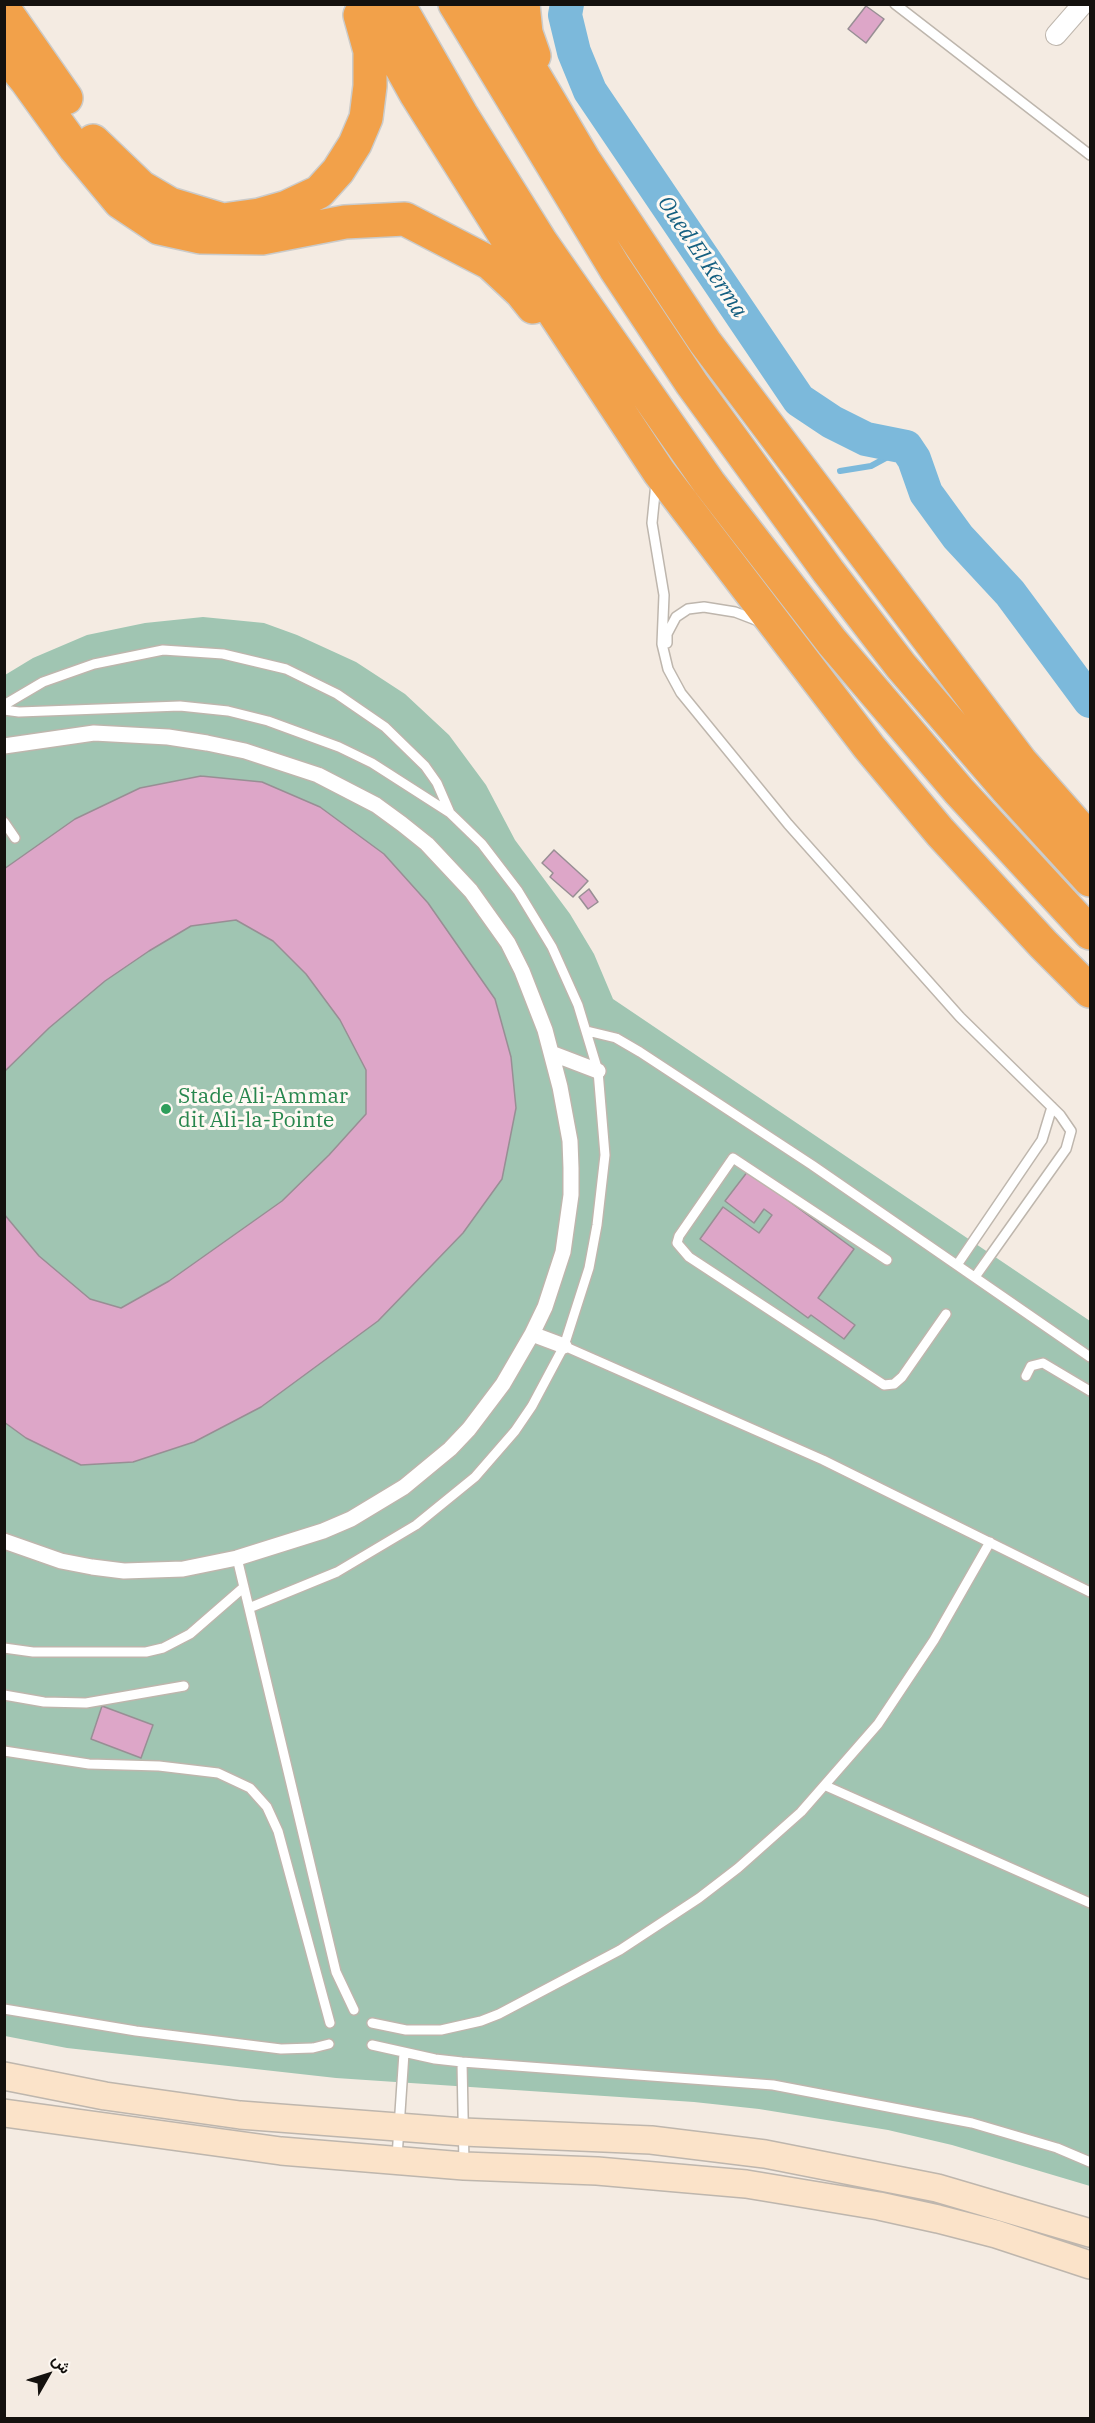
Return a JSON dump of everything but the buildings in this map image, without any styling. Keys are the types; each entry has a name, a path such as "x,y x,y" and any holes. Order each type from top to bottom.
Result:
{"highway":[{"path":"4,9 93,141 141,187 170,204 223,220 259,215 287,207 319,192 338,171 356,144 366,118 370,86 370,51 356,4"},
{"path":"366,4 416,94 550,307 659,472 869,747 940,832 1043,944 1090,991"},
{"path":"398,4 461,114 541,242 709,483 839,651 959,791 1090,933"},
{"path":"455,4 622,278 692,384 821,562 901,666 1006,789 1090,880"},
{"path":"492,4 584,160 705,342 897,601 1021,762 1090,840"},
{"path":"523,4 526,33 543,84 584,160"},
{"path":"4,54 26,80 75,148 120,202 159,228 200,237 262,238 345,222 405,219 490,264 521,292 554,332 635,448 659,472"}],"main road":[{"path":"4,2076 184,2108 398,2128 651,2140 765,2154 868,2172 937,2188 1090,2233"},
{"path":"4,2113 249,2147 464,2166 661,2175 820,2196 996,2234 1090,2265"}],"street":[{"path":"1056,35 1083,4"},
{"path":"4,746 94,733 168,737 207,743 282,762 347,789 376,805 427,844 471,891 508,943 535,1000 551,1053 566,1114 571,1159 571,1195 560,1261 532,1334 503,1384 469,1429 443,1456 404,1487 351,1519 323,1531 237,1558 183,1569 124,1571 61,1561 4,1541"},
{"path":"551,1053 598,1071"},
{"path":"532,1334 564,1346"}],"lane":[{"path":"895,4 1090,155"},
{"path":"659,472 652,524 662,577 662,644 668,669 681,693 788,824 960,1017 1067,1122 1071,1131 1066,1149 975,1277"},
{"path":"668,669 667,634 676,617 688,609 704,607 735,612 780,630"},
{"path":"4,707 43,682 94,664 163,650 224,654 286,669 337,694 385,727 438,783 450,813"},
{"path":"4,707 19,712 180,706 228,711 268,721 339,747 372,763 450,813 482,844 536,916 552,947 587,1031 598,1071 604,1122 602,1188 589,1268 564,1346 546,1383 515,1431 482,1470 453,1497 406,1531 337,1572 249,1608"},
{"path":"4,822 15,838"},
{"path":"587,1031 616,1038 640,1052 812,1165 1090,1357"},
{"path":"957,1264 1042,1140 1052,1107"},
{"path":"887,1260 733,1158 679,1236 677,1243 689,1257 884,1385 894,1384 902,1377 946,1314"},
{"path":"564,1346 823,1460 1090,1592"},
{"path":"1026,1376 1031,1366 1043,1363 1090,1391"},
{"path":"372,2023 415,2031 461,2027 499,2014 581,1973 658,1926 707,1892 775,1837 826,1786 878,1724 907,1682 990,1542"},
{"path":"237,1558 336,1972 354,2010"},
{"path":"4,1648 33,1652 146,1653 163,1648 190,1634 244,1587"},
{"path":"4,1695 44,1702 86,1703 184,1686"},
{"path":"4,1751 89,1764 159,1766 218,1773 250,1788 267,1807 278,1831 330,2023"},
{"path":"826,1786 1090,1903"},
{"path":"4,2009 136,2031 281,2049 313,2048 329,2044"},
{"path":"372,2045 404,2053 462,2062 773,2085 972,2123 1057,2148 1090,2162"},
{"path":"396,2160 404,2053"},
{"path":"462,2062 464,2166"}],"green space":[{"path":"203,617 264,623 297,635 356,662 405,694 449,735 486,785 515,840 570,914 594,954 613,999 1090,1321 1090,2186 952,2145 888,2130 759,2109 694,2102 336,2078 67,2048 5,2036 5,675 33,658 87,635 145,623"}],"waterway":[{"name":"Oued El Kerma","path":"567,4 565,15 574,52 590,91 799,400 832,422 866,439 906,447 914,459 926,493 958,537 1010,593 1090,701"},
{"path":"840,471 871,466 906,447"}],"place":[{"name":"Stade Ali-Ammar dit Ali-la-Pointe","path":"166,1109"}]}
